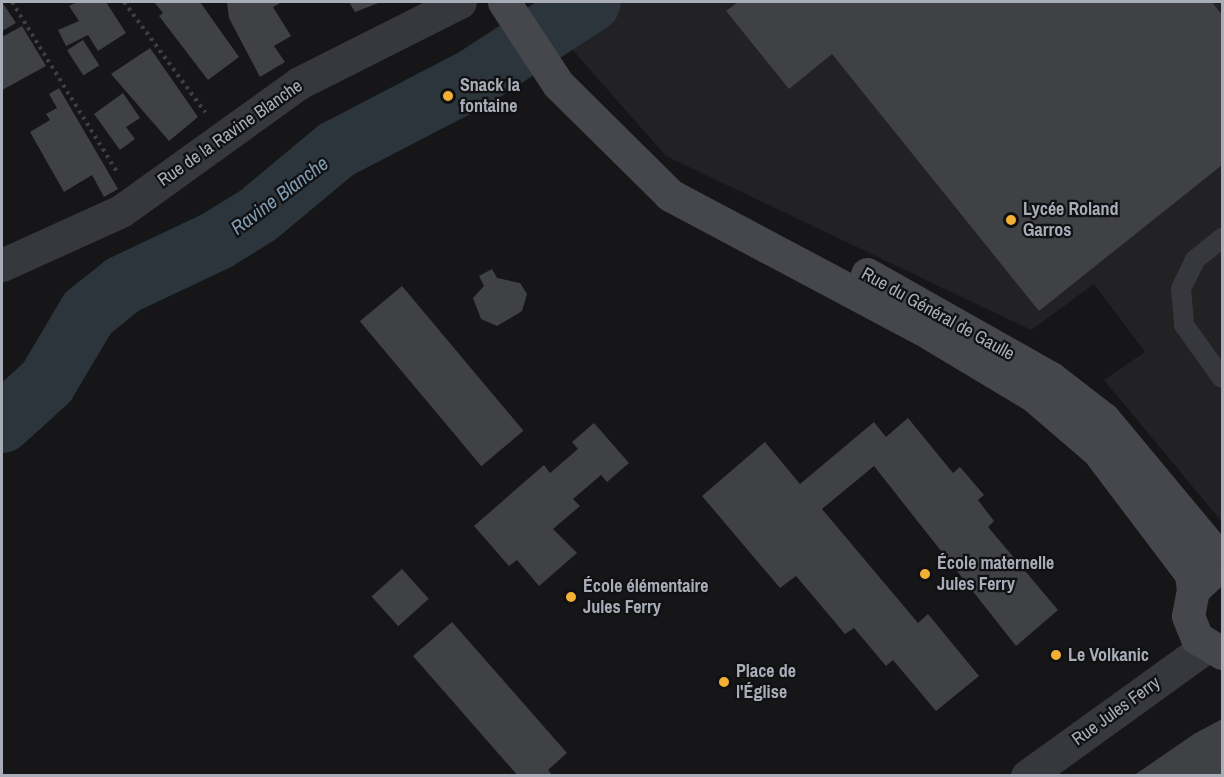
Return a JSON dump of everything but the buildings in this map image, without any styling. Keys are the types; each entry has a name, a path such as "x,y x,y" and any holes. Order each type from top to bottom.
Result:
{"main road":[{"name":"Rue du Général de Gaulle","path":"505,3 558,84 670,195 931,334 1034,396 1098,452 1191,574 1193,590"},
{"name":"Rue du Général de Gaulle","path":"604,132 681,183 931,307 1051,378 1104,419 1222,561"},
{"path":"1214,650 1188,616 1193,590 1222,569"}],"street":[{"name":"Rue de la Ravine Blanche","path":"2,265 135,201 299,83 460,2"},
{"name":"Rue Jules Ferry","path":"1027,776 1214,650"}],"lane":[{"path":"1222,238 1195,260 1181,289 1184,325 1222,378"}],"path":[{"path":"12,2 135,201"},
{"path":"123,2 224,136"}],"shaded area":[{"name":"Lycée Roland Garros","path":"621,2 1222,2 1222,522 1104,380 1145,352 1094,284 1031,330 666,156 570,47"}],"waterway":[{"name":"Ravine Blanche","path":"2,423 47,382 88,313 123,285 216,241 258,215 336,150 476,77 591,2"}],"place":[{"name":"Snack la fontaine","path":"448,96"},
{"name":"Lycée Roland Garros","path":"1011,220"},
{"name":"École maternelle Jules Ferry","path":"925,574"},
{"name":"École élémentaire Jules Ferry","path":"571,597"},
{"name":"Le Volkanic","path":"1056,655"},
{"name":"Place de l'Église","path":"724,682"}]}
